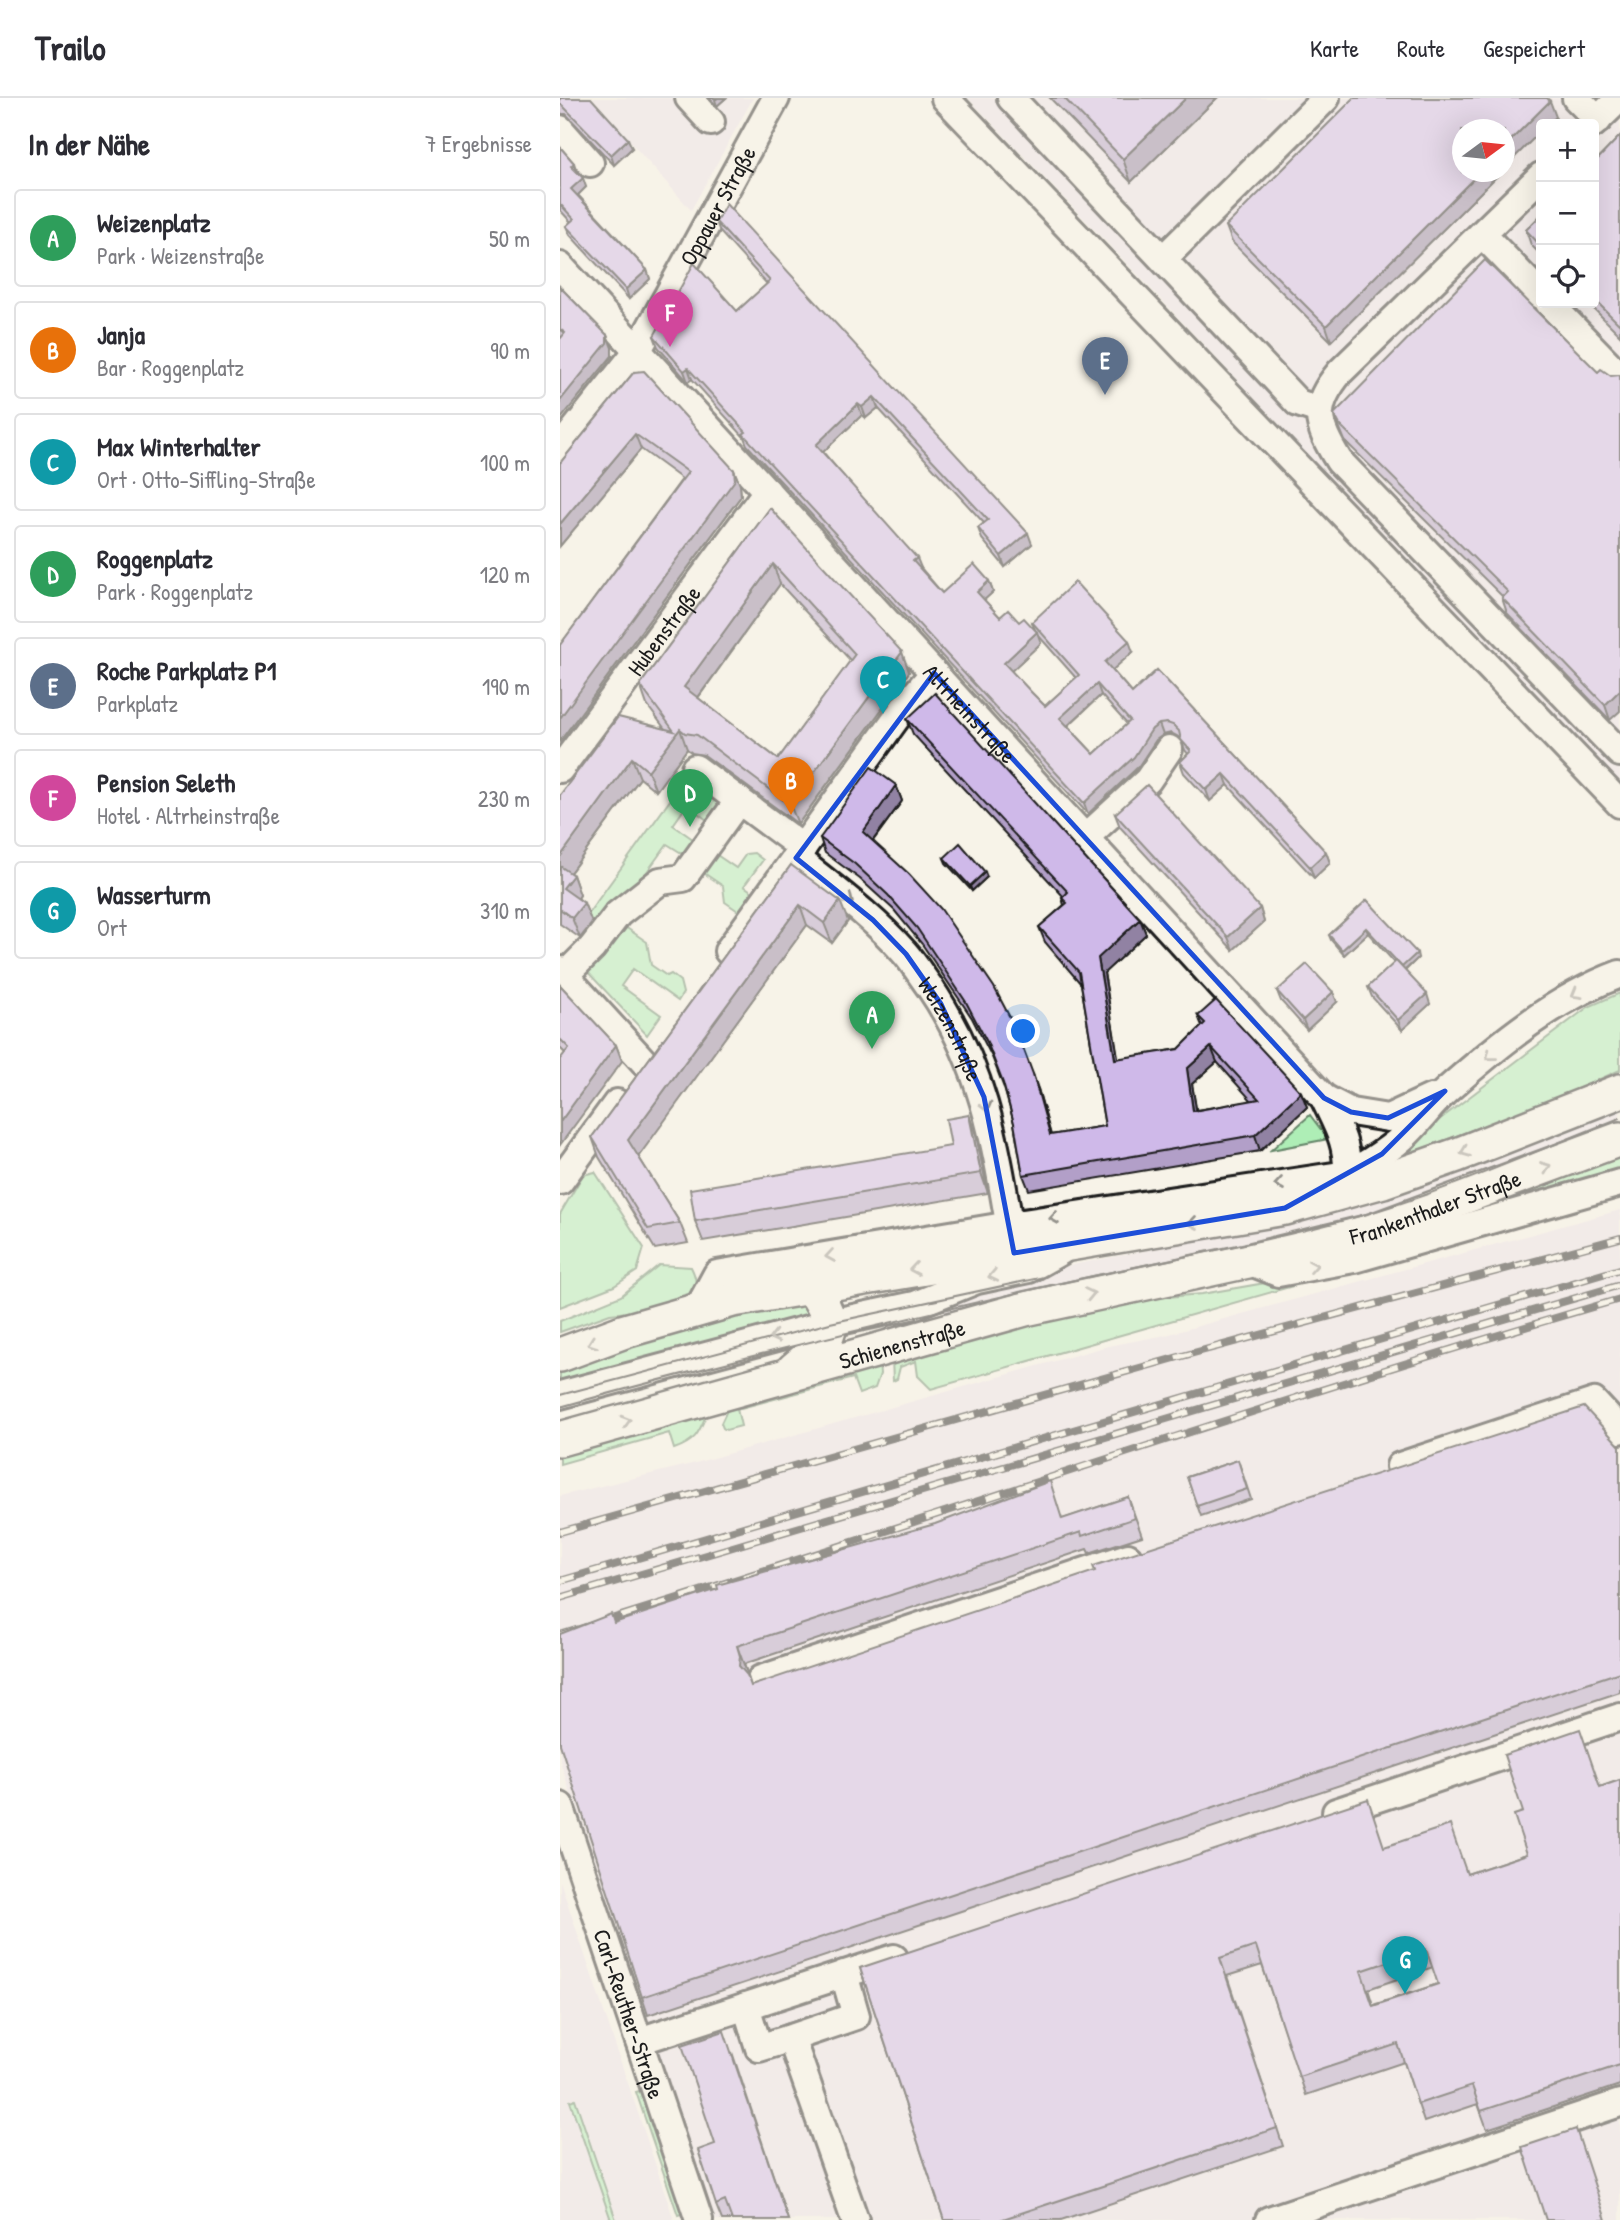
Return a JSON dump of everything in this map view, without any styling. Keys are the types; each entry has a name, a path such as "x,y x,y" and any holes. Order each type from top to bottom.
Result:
{"main road":[{"name":"Frankenthaler Straße","path":"1285,1208 1383,1181 1620,1091"},
{"name":"Frankenthaler Straße","path":"1248,1261 1372,1231 1620,1139"},
{"path":"560,1354 698,1309 811,1286 1010,1226 1078,1242 1285,1208"},
{"name":"Schienenstraße","path":"560,1440 1026,1309 1248,1261"},
{"path":"786,1376 827,1339 830,1323 826,1309 811,1286"}],"street":[{"path":"689,98 710,122"},
{"name":"Oppauer Straße","path":"560,448 638,350 776,98"},
{"path":"945,98 1620,804"},
{"path":"1012,98 1298,403 1319,410"},
{"path":"1163,259 1326,98"},
{"path":"1576,98 1594,119"},
{"path":"1599,119 1620,98"},
{"path":"560,129 590,163"},
{"path":"1536,181 1340,372 1325,390 1319,410 1324,437 1339,461 1620,753"},
{"path":"1482,234 1536,290"},
{"name":"Altrheinstraße","path":"560,265 1324,1098 1345,1143 1348,1154 1347,1174"},
{"path":"1554,308 1620,376"},
{"name":"Hubenstraße","path":"560,769 767,491"},
{"path":"714,971 908,702 934,673"},
{"path":"1086,838 1148,780 1169,749"},
{"name":"Weizenstraße","path":"695,768 739,800 892,939 906,954 941,1004 962,1042 984,1097 993,1131 1010,1226"},
{"path":"560,1181 653,1055 562,973 592,948 618,914 660,881 683,878 739,800"},
{"path":"1285,1208 1382,1154 1405,1135 1446,1091 1534,1020 1577,993 1620,974"},
{"name":"Altrheinstraße","path":"1324,1098 1351,1112 1388,1118 1446,1091"},
{"path":"698,1309 716,1274 1347,1174"},
{"path":"1248,1261 1278,1273 1354,1259 1620,1183"},
{"path":"560,1395 830,1323 915,1305 977,1280 1029,1269 1078,1242"},
{"path":"1372,1476 1594,1402 1620,1430"},
{"path":"761,1679 1149,1549"},
{"path":"1309,1821 1620,1717"},
{"name":"Carl-Reuther-Straße","path":"560,1807 699,2220"},
{"path":"639,2041 921,1949"},
{"path":"746,2006 759,2048 791,2038 856,2016 844,1974"},
{"path":"791,2038 855,2220"},
{"path":"1269,2220 1620,2103"}],"highlighted area":[{"path":"934,673 1324,1098 1351,1112 1388,1118 1445,1091 1382,1154 1285,1208 1014,1253 984,1097 941,1004 906,954 873,920 796,858"}],"shaded area":[{"path":"591,98 753,98 691,210"},
{"path":"968,98 1620,98 1620,786 1139,276"},
{"path":"1620,1101 1620,1125 1328,1229 941,1315 961,1292 1052,1269 1285,1220"},
{"path":"1620,1210 1620,2220 715,2220 644,2018 560,1761 560,1496 692,1464 1108,1346 1166,1335"},
{"path":"560,1881 674,2220 560,2220"}],"green space":[{"path":"689,774 731,804 715,826 687,805 673,825 697,842 688,857 667,844 628,898 599,928 585,918"},
{"path":"711,851 736,868 746,854 754,853 763,860 744,886 757,895 741,913 725,902 723,886 698,869"},
{"path":"618,922 647,942 651,965 680,981 683,993 678,1001 633,969 621,986 661,1015 647,1035 583,967"},
{"path":"1620,993 1620,1070 1560,1097 1381,1164 1588,1007"},
{"path":"1310,1115 1328,1139 1271,1150"},
{"path":"1620,1154 1620,1173 1422,1228"},
{"path":"595,1172 644,1248 637,1271 614,1286 560,1307 560,1214 583,1175"},
{"path":"659,1265 691,1267 696,1281 691,1295 639,1311 610,1314 560,1332 560,1321 621,1296"},
{"path":"1305,1276 1307,1282 931,1389 918,1376 916,1361 900,1367 897,1379 893,1381 892,1358 1110,1302 1202,1294"},
{"path":"802,1304 810,1311 814,1321 560,1389 560,1366 697,1320"},
{"path":"879,1362 880,1374 875,1388 859,1394 853,1378 737,1409 741,1426 726,1430 723,1428 721,1423 730,1404"},
{"path":"708,1411 696,1435 688,1443 674,1449 669,1433 560,1464 560,1451"},
{"path":"643,2090 684,2213 678,2215 636,2092"},
{"path":"575,2099 616,2220 611,2220 570,2101"}],"building":[{"path":"560,98 591,98 628,139 611,155 560,105"},
{"path":"1064,98 1186,98 1123,159"},
{"path":"1354,98 1547,98 1550,101 1515,136 1515,119 1452,119 1452,182 1470,182 1326,326 1226,226"},
{"path":"1620,136 1620,325 1599,304 1599,158"},
{"path":"560,147 574,163 571,166 583,178 571,189 647,270 626,289 566,226 574,219 560,204"},
{"path":"726,204 1028,533 1001,556 978,528 988,520 874,397 862,407 858,404 816,445 917,558 913,561 942,593 974,564 989,581 977,592 1000,617 1008,610 1019,622 1024,618 1037,632 1004,663 1032,693 1045,706 1079,675 1032,622 1075,582 1129,641 1105,662 1132,693 1157,670 1326,852 1310,867 1224,774 1206,790 1180,762 1191,751 1181,740 1179,731 1167,723 1152,729 1134,757 1084,803 743,434 746,432 688,368 684,371 654,336 694,263 737,311 770,281 716,222","holes":["1097,684 1130,721 1094,754 1060,718"]},
{"path":"1536,220 1536,241 1526,230"},
{"path":"1485,260 1598,372 1601,369 1611,376 1620,375 1620,690 1605,705 1502,598 1508,592 1340,425 1334,414"},
{"path":"560,287 607,335 607,343 560,401 560,339 565,333 560,329"},
{"path":"644,371 734,470 735,480 560,718 560,645 688,472 635,434 560,524 560,463 634,372"},
{"path":"770,508 902,652 790,805 697,735 685,733 680,729 648,771 632,758 560,857 560,795 618,717 674,731 640,685","holes":["773,564 855,654 778,759 684,687"]},
{"path":"935,693 1140,919 1098,958 1115,1059 1179,1049 1205,1023 1198,1016 1216,1000 1301,1092 1255,1135 1023,1175 1014,1123 1003,1083 987,1042 966,1002 917,928 888,895 855,864 820,838 871,767 896,785 863,832 909,874 941,909 994,987 1016,1029 1033,1074 1050,1135 1105,1126 1079,972 1039,927 1067,903 1062,898 1068,892 907,719","holes":["1211,1047 1259,1099 1193,1111 1187,1069"]},
{"path":"1147,785 1260,908 1228,937 1115,814"},
{"path":"960,843 985,872 970,886 944,858"},
{"path":"791,865 840,901 824,923 800,905 628,1140 680,1223 648,1229 592,1137"},
{"path":"560,866 573,875 563,888 584,903 572,918 560,909"},
{"path":"1367,900 1417,953 1402,967 1366,928 1342,950 1329,935"},
{"path":"1396,961 1427,994 1398,1020 1368,987"},
{"path":"1307,964 1333,992 1303,1020 1277,991"},
{"path":"560,985 616,1045 560,1122 560,1059 569,1048 560,1039"},
{"path":"969,1115 981,1173 695,1221 690,1189 951,1146 946,1119"},
{"path":"1584,1407 1620,1446 1620,1672 642,1997 560,1744 560,1634 611,1614 614,1623 718,1589 717,1585 935,1524 1050,1481 1062,1519 1128,1497 1135,1518 1082,1536 1081,1532 737,1646 739,1666 747,1675 751,1686 1095,1571 1093,1566"},
{"path":"1238,1460 1247,1489 1197,1506 1187,1477"},
{"path":"1580,1729 1600,1787 1620,1780 1620,2065 1481,2111 1472,2086 1418,2104 1398,2044 1299,2077 1256,1946 1220,1958 1277,2128 1000,2220 944,2220 860,1968 1368,1799 1384,1847 1450,1825 1467,1874 1527,1854 1514,1815 1523,1812 1504,1755","holes":["1426,1949 1438,1984 1373,2006 1361,1971"]},
{"path":"724,2031 788,2220 732,2220 725,2201 716,2205 698,2150 715,2144 682,2045"},
{"path":"1576,2129 1606,2220 1546,2220 1522,2147"}],"tram line":[{"path":"560,1407 864,1329 1356,1217 1456,1184 1620,1118"},
{"path":"560,1395 830,1323 1044,1277"}],"railway":[{"path":"560,1532 1175,1358 1620,1238"},
{"path":"560,1581 1620,1269"},
{"path":"560,1598 1620,1285"},
{"path":"560,1635 1354,1380 1620,1299"}],"place":[{"name":"Pension Seleth","path":"670,347"},
{"name":"Roche Parkplatz P1","path":"1105,395"},
{"name":"Max Winterhalter","path":"883,714"},
{"name":"Janja","path":"791,815"},
{"name":"Roggenplatz","path":"690,827"},
{"name":"Weizenplatz","path":"872,1049"},
{"name":"Wasserturm","path":"1405,1994"}]}
